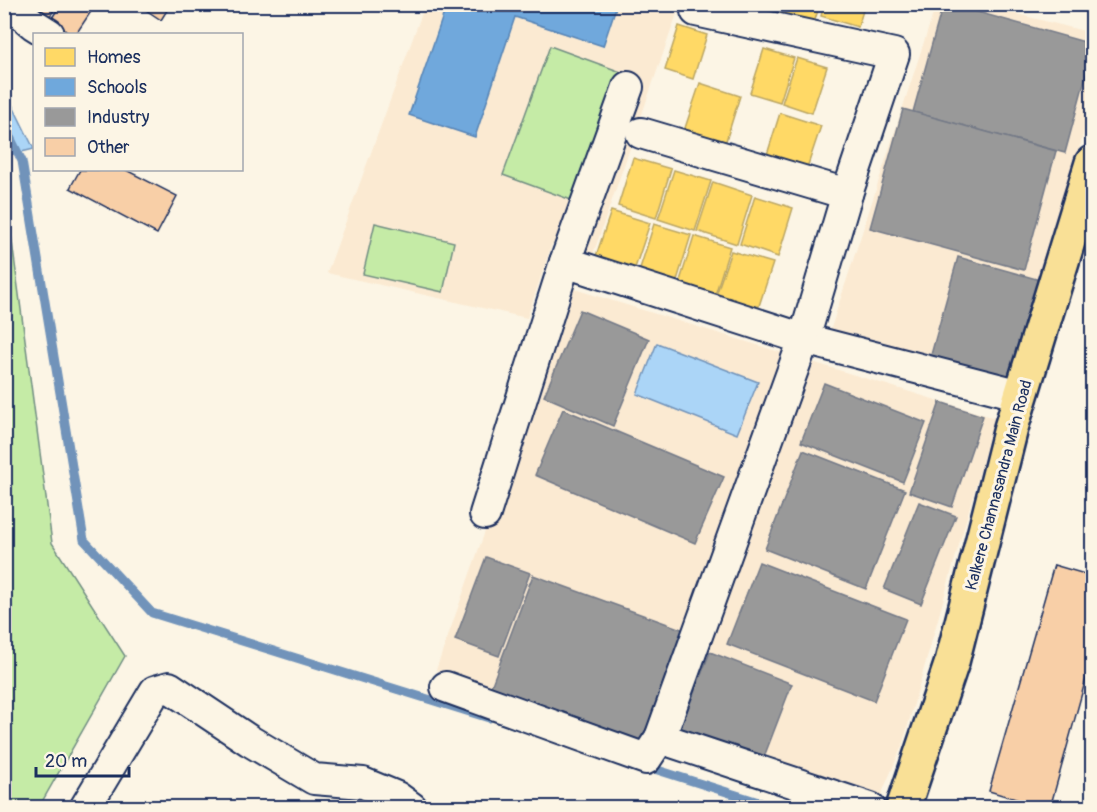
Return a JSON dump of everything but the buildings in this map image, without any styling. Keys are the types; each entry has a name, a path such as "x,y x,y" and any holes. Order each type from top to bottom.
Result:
{"main road":[{"name":"Kalkere Channasandra Main Road","path":"903,807 952,662 1011,428 1092,163"}],"street":[{"path":"10,4 47,33"},
{"path":"446,687 646,759 660,738 804,339 847,194 894,54 696,12"},
{"path":"485,514 565,262 628,87"},
{"path":"641,133 847,194"},
{"path":"565,262 804,339 1021,395"},
{"path":"85,807 155,691 168,687 258,746 314,779 363,783 397,797 412,807"},
{"path":"660,738 870,807"}],"shaded area":[{"path":"425,5 680,5 591,260 552,244 527,318 327,273"},
{"path":"936,5 981,5 1092,33 1092,101 1016,388 830,331"},
{"path":"571,288 995,418 902,746 876,807 831,807 436,670"}],"green space":[{"path":"550,46 621,72 574,201 503,175"},
{"path":"5,189 52,543 125,656 39,807 5,807"},
{"path":"375,223 454,242 443,292 363,274"}],"water":[{"path":"5,90 33,149 4,156"},
{"path":"657,343 758,382 737,434 637,394"}],"waterway":[{"path":"4,125 22,161 84,540 152,613 489,718"},
{"path":"645,766 777,808"}]}
